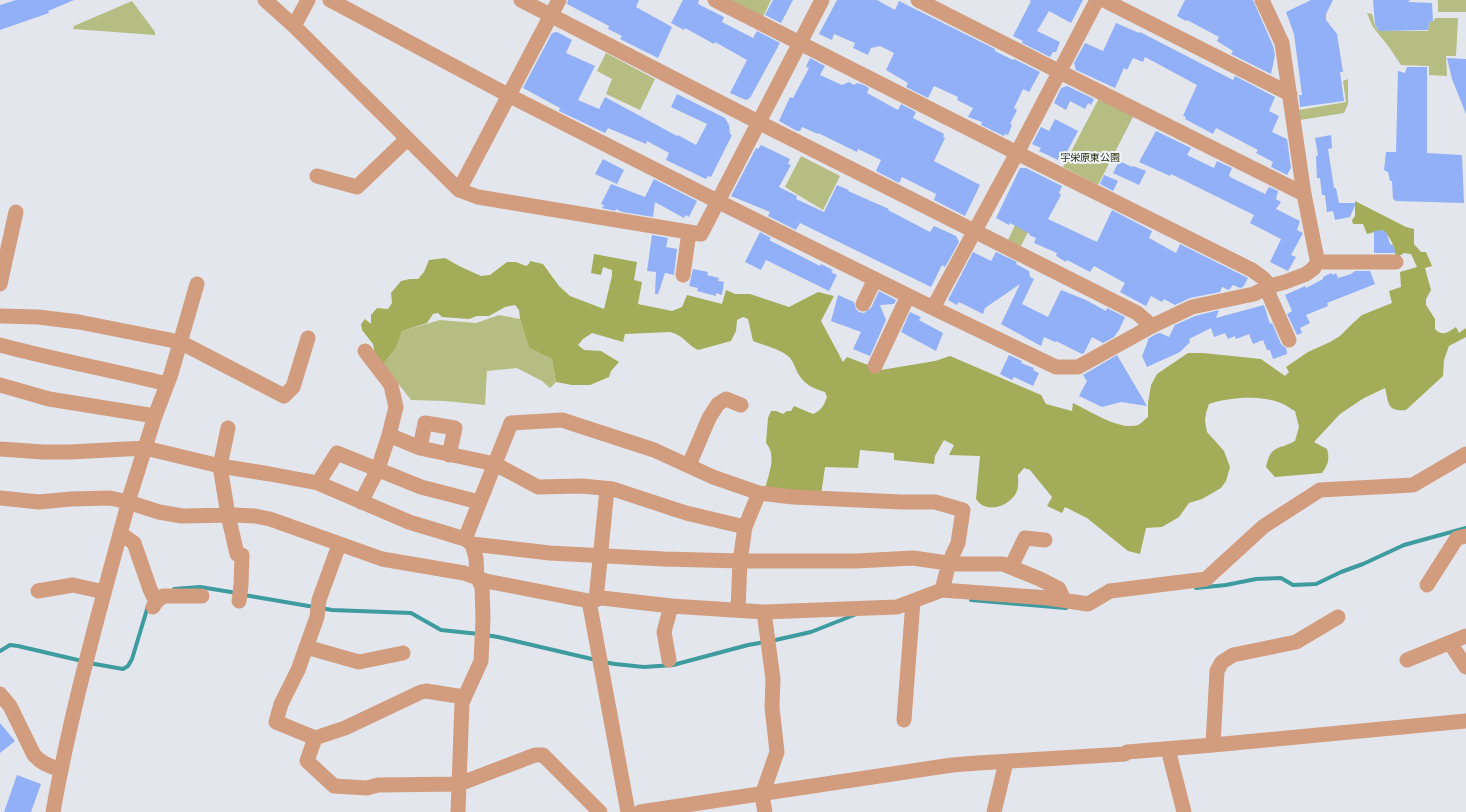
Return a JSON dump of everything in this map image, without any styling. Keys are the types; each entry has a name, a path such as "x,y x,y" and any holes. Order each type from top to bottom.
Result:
{"street":[{"path":"265,0 294,26 459,190 478,197 701,234 822,0"},
{"path":"294,26 308,0"},
{"path":"330,0 508,95 717,201 875,280 1056,367 1078,367 1152,326 1192,307 1254,294 1268,287 1306,274 1314,268 1317,262 1304,194 1282,43 1262,0"},
{"path":"521,0 974,232 1137,312 1152,326"},
{"path":"459,190 559,0"},
{"path":"715,0 1252,270 1263,278 1268,287 1289,340"},
{"path":"918,0 1304,194"},
{"path":"933,308 1017,153 1097,0"},
{"path":"1104,0 1290,94"},
{"path":"317,176 357,187 407,139"},
{"path":"1,277 16,212"},
{"path":"683,276 689,232"},
{"path":"1317,262 1396,262"},
{"path":"863,304 875,280"},
{"path":"52,812 60,769 120,533 145,448 167,384 197,284"},
{"path":"875,366 908,296"},
{"path":"0,316 38,317 80,322 180,342 284,396 292,387 308,338"},
{"path":"0,345 167,384"},
{"path":"361,502 378,470 396,407 391,385 365,351"},
{"path":"0,385 49,399 155,416"},
{"path":"689,466 709,418 718,404 726,399 742,405"},
{"path":"458,812 462,703 481,661 483,626 482,587 477,577 476,558 468,542 479,502 511,423 562,420 654,450 713,477 759,493 793,497 935,502 963,510 958,543 949,563 942,590"},
{"path":"420,448 425,423 456,428 449,455"},
{"path":"228,428 220,466 228,515 237,554 242,555 239,602"},
{"path":"389,435 420,448 495,464 538,487 582,486 607,489 686,514 745,527"},
{"path":"0,449 70,452 145,448 220,466 318,483 409,522 468,542 550,553 740,561 856,561 913,558 949,563 1003,564 1040,579 1059,589 1064,600"},
{"path":"318,483 337,453 421,488 479,502"},
{"path":"0,498 39,502 110,498 128,505 182,516 255,516 270,519 382,559 464,573 486,581 593,600 602,598 671,606 764,612 896,607 942,590 1064,600 1088,604 1110,591 1206,579 1264,526 1320,490 1413,484 1466,454"},
{"path":"607,489 600,556 593,600 599,652 628,812"},
{"path":"738,610 740,561 745,527 759,493"},
{"path":"120,533 134,543 153,600 163,596 202,596"},
{"path":"1426,585 1457,538 1466,536"},
{"path":"1011,567 1025,538 1045,540"},
{"path":"338,544 319,600 317,617 298,670 281,704 276,722 315,738 345,728 421,692 434,692 464,697"},
{"path":"38,591 73,585 104,592"},
{"path":"904,720 913,601"},
{"path":"669,660 664,632 671,606"},
{"path":"764,612 773,679 772,707 778,752 762,795 764,812"},
{"path":"1214,746 1217,671 1222,662 1233,655 1296,642 1338,617"},
{"path":"1407,660 1466,636"},
{"path":"1450,643 1466,667"},
{"path":"306,647 359,662 403,653"},
{"path":"0,694 10,706 34,755 38,760 51,767 60,769"},
{"path":"640,812 762,795 952,765 1125,754 1128,752 1168,748 1214,746 1466,721"},
{"path":"315,738 307,761 334,786 367,788 378,785 459,784 535,755 543,755 600,812"},
{"path":"1168,748 1184,812"},
{"path":"994,812 1006,762"}],"green space":[{"path":"729,0 771,0 763,17"},
{"path":"1438,0 1466,0 1466,12 1438,12"},
{"path":"132,1 155,32 155,35 73,29 74,26"},
{"path":"1367,13 1372,14 1375,26 1379,31 1428,31 1429,22 1434,21 1435,18 1458,18 1456,56 1446,56 1447,76 1429,75 1429,66 1401,65 1373,27"},
{"path":"606,53 655,79 640,110 606,94 612,79 597,71"},
{"path":"1348,79 1348,104 1344,113 1300,120 1299,110 1346,102 1343,81"},
{"name":"宇栄原東公園","path":"1099,98 1134,115 1098,185 1063,167"},
{"path":"801,156 840,176 823,210 785,187"},
{"path":"1355,201 1406,227 1414,229 1414,244 1421,252 1426,252 1432,266 1425,268 1431,290 1426,299 1426,305 1435,319 1435,329 1443,333 1456,327 1459,333 1466,328 1466,337 1449,346 1444,360 1443,376 1406,410 1392,408 1388,402 1385,388 1364,398 1340,414 1314,442 1327,449 1328,462 1322,473 1275,477 1266,467 1270,454 1273,451 1295,441 1299,427 1295,411 1273,400 1255,398 1235,398 1209,404 1205,421 1207,432 1224,451 1230,467 1226,481 1221,488 1202,499 1189,503 1179,517 1162,527 1146,528 1140,554 1128,551 1087,518 1065,507 1062,513 1047,506 1052,497 1030,470 1024,468 1018,475 1017,491 1009,501 998,507 986,507 980,504 976,499 980,456 949,455 954,445 944,440 935,456 934,464 894,460 894,453 860,450 858,468 825,467 821,495 765,489 772,459 766,443 768,418 771,411 776,411 783,414 787,411 791,411 794,406 813,414 819,411 827,397 825,392 814,388 804,381 799,375 792,360 788,356 776,349 753,341 748,319 743,317 737,320 736,331 731,341 698,350 679,335 670,332 625,334 623,342 592,333 583,339 578,345 584,350 601,351 619,362 611,371 609,377 590,385 572,385 556,382 552,359 529,348 520,319 519,310 515,305 505,307 489,316 477,316 469,319 442,317 438,313 433,314 427,323 402,331 396,348 383,364 375,355 373,344 362,330 361,324 365,319 371,324 371,315 377,308 388,309 392,303 391,293 401,281 418,279 424,272 429,260 445,258 481,276 490,275 507,262 516,262 526,266 530,261 543,264 559,286 570,296 604,309 612,276 612,270 603,267 601,275 591,273 594,254 637,262 634,280 642,282 638,304 672,311 682,307 687,295 722,304 726,290 735,294 750,294 789,307 818,292 834,296 821,321 843,362 847,357 881,370 935,361 950,356 1041,395 1046,404 1072,411 1073,403 1114,423 1131,426 1138,425 1148,417 1148,403 1151,385 1157,374 1188,353 1203,353 1261,359 1285,376 1289,372 1286,367 1308,352 1340,336 1362,315 1392,303 1389,291 1401,287 1400,272 1417,267 1411,254 1404,253 1396,258 1389,236 1383,230 1367,234 1363,224 1353,224 1352,220 1355,216"},
{"path":"1024,207 1037,214 1021,246 1008,240"},
{"path":"499,315 520,319 529,348 552,359 556,382 550,388 542,381 517,368 487,371 485,405 445,401 411,400 383,364 396,348 402,331 440,320 476,323"}],"building":[{"path":"16,0 74,0 48,11 49,13 0,30 0,5"},
{"path":"568,0 639,0 636,7 672,27 658,58 620,39 622,36 608,29 609,26 567,4"},
{"path":"683,0 699,0 698,4 724,17 722,22 753,38 757,31 780,43 750,98 746,100 730,93 747,60 715,42 714,44 685,28 684,30 671,23"},
{"path":"773,0 793,0 781,23 765,15"},
{"path":"837,0 877,0 895,10 899,1 995,49 995,51 1040,72 1029,92 1023,89 1014,108 1017,110 1010,124 1012,125 1008,135 1005,134 1004,136 981,125 982,122 968,117 973,108 957,100 958,97 934,86 928,98 906,87 908,83 886,70 894,53 880,46 871,48 868,55 853,48 855,43 834,34 832,40 819,34"},
{"path":"1029,0 1083,0 1071,23 1049,11 1037,31 1060,42 1056,52 1053,52 1050,57 1022,43 1023,41 1013,36 1031,1"},
{"path":"1185,0 1253,0 1273,46 1275,55 1271,74 1231,54 1233,51 1217,41 1219,37 1177,16"},
{"path":"1311,0 1333,0 1326,14 1326,20 1337,34 1343,72 1340,72 1344,101 1300,107 1299,95 1302,95 1294,34 1286,12"},
{"path":"1373,0 1410,0 1408,2 1432,3 1433,21 1429,22 1428,30 1379,31 1375,25"},
{"path":"1116,23 1139,33 1140,32 1233,80 1235,76 1275,97 1269,111 1279,116 1272,132 1287,139 1291,168 1287,175 1271,167 1273,162 1256,153 1258,150 1216,128 1213,134 1185,119 1186,117 1183,116 1197,85 1145,57 1143,62 1133,58 1127,70 1124,68 1115,88 1076,70 1074,63 1085,43 1103,51"},
{"path":"557,32 572,40 566,53 595,66 578,100 599,109 605,97 696,145 707,124 671,107 677,94 725,118 729,125 730,134 732,135 711,177 708,176 706,179 666,160 669,153 647,141 646,144 608,128 605,133 559,111 560,108 523,88 552,33"},
{"path":"810,58 825,66 820,75 842,85 849,82 854,85 857,83 864,85 869,88 867,93 898,110 901,104 916,112 913,118 944,134 943,137 945,138 934,161 980,185 965,216 934,200 936,194 902,177 899,183 876,171 881,160 858,149 857,152 802,127 800,131 797,131 779,121 790,97 793,98 809,68 806,67"},
{"path":"1447,58 1466,59 1466,114 1452,79"},
{"path":"1407,67 1427,67 1427,153 1462,155 1464,203 1396,201 1393,199 1392,181 1390,181 1388,172 1384,170 1386,152 1396,152 1398,71 1405,73"},
{"path":"1067,86 1094,99 1091,105 1088,103 1085,109 1070,101 1066,110 1054,103 1061,88"},
{"path":"1055,119 1078,131 1063,159 1059,157 1058,160 1039,151 1041,148 1032,144 1041,127 1049,131"},
{"path":"1156,131 1191,148 1187,155 1214,168 1217,161 1232,168 1229,175 1230,177 1265,194 1269,187 1278,191 1276,199 1281,202 1276,209 1300,221 1297,230 1303,233 1291,255 1296,257 1288,271 1270,262 1281,239 1250,223 1254,215 1171,174 1170,176 1139,162"},
{"path":"1331,135 1332,148 1328,149 1334,188 1336,188 1339,203 1356,203 1350,217 1335,220 1333,211 1327,212 1325,195 1322,195 1320,178 1317,178 1316,156 1318,155 1315,138"},
{"path":"761,145 790,159 788,164 791,165 779,187 797,196 796,199 824,212 837,185 889,209 888,210 930,232 934,226 956,236 959,242 945,267 942,265 931,287 800,223 796,230 768,216 770,212 731,196 756,148 758,149"},
{"path":"603,159 624,170 617,184 595,174"},
{"path":"1119,161 1146,171 1139,185 1113,173"},
{"path":"1020,168 1026,168 1062,186 1059,193 1061,195 1048,219 1097,242 1112,210 1152,231 1149,238 1176,253 1180,244 1248,278 1243,287 1240,288 1233,285 1229,290 1222,287 1220,292 1190,298 1175,305 1164,299 1162,302 1151,296 1146,306 1120,292 1125,283 1094,266 1090,272 1067,260 1066,262 1056,256 1057,253 1034,243 1036,238 1029,235 1030,234 1010,223 1009,225 996,218"},
{"path":"1104,175 1118,181 1113,191 1100,184"},
{"path":"654,179 697,201 689,217 686,215 684,218 655,202 653,217 622,212 616,209 615,211 602,208 604,205 601,204 611,184 645,197"},
{"path":"1383,230 1387,234 1390,244 1394,246 1395,253 1374,253 1374,231"},
{"path":"760,232 771,238 769,240 820,266 821,264 833,270 831,272 837,275 829,291 766,260 761,270 745,262"},
{"path":"652,235 668,238 666,247 677,249 674,275 665,273 658,294 655,294 656,272 647,271"},
{"path":"973,252 991,261 996,252 1017,262 1016,264 1029,271 1030,277 1034,279 1022,304 1048,317 1061,290 1086,300 1106,311 1107,308 1125,317 1119,330 1114,337 1103,343 1092,337 1084,353 1082,354 1056,341 1055,342 1044,337 1041,346 1001,324 1020,284 985,308 983,314 959,302 957,305 948,300"},
{"path":"693,269 708,272 707,275 719,278 718,281 724,282 722,295 716,293 716,296 697,291 698,288 689,286"},
{"path":"1355,271 1370,271 1375,284 1327,303 1328,306 1306,315 1310,323 1300,328 1302,333 1297,335 1287,314 1292,311 1285,295 1305,286 1306,288 1331,273 1333,275 1336,273 1338,278 1351,274"},
{"path":"879,291 896,300 894,304 880,305 886,320 870,356 853,349 861,332 831,321 838,295 854,302 856,309 859,312 864,313 871,308"},
{"path":"1264,305 1270,324 1272,323 1281,344 1286,348 1287,354 1273,359 1270,350 1267,350 1263,340 1253,344 1249,334 1236,339 1235,336 1228,339 1225,333 1214,337 1211,328 1189,339 1190,342 1180,352 1147,367 1142,356 1148,339 1156,334 1160,333 1169,337 1175,325 1195,316 1219,310 1216,318"},
{"path":"910,312 921,317 919,320 943,333 936,351 901,332"},
{"path":"1009,355 1022,361 1021,363 1034,368 1033,370 1039,373 1033,386 1014,377 1012,380 1000,374"},
{"path":"1117,355 1147,406 1121,402 1102,407 1079,396 1087,381 1083,375"},
{"path":"0,723 15,741 0,753"},
{"path":"17,775 41,784 31,812 4,812"}],"waterway":[{"path":"1196,588 1226,585 1256,579 1281,578 1293,585 1316,584 1404,545 1466,528"},
{"path":"174,589 200,587 237,593"},
{"path":"244,595 332,610 411,613 441,630 479,634"},
{"path":"971,600 1066,608"},
{"path":"89,663 123,669 128,666 132,659 148,606"},
{"path":"771,641 811,632 854,615"},
{"path":"486,635 596,660"},
{"path":"603,662 644,667 673,665 748,645 765,642"},
{"path":"0,651 10,645 82,661"}]}
